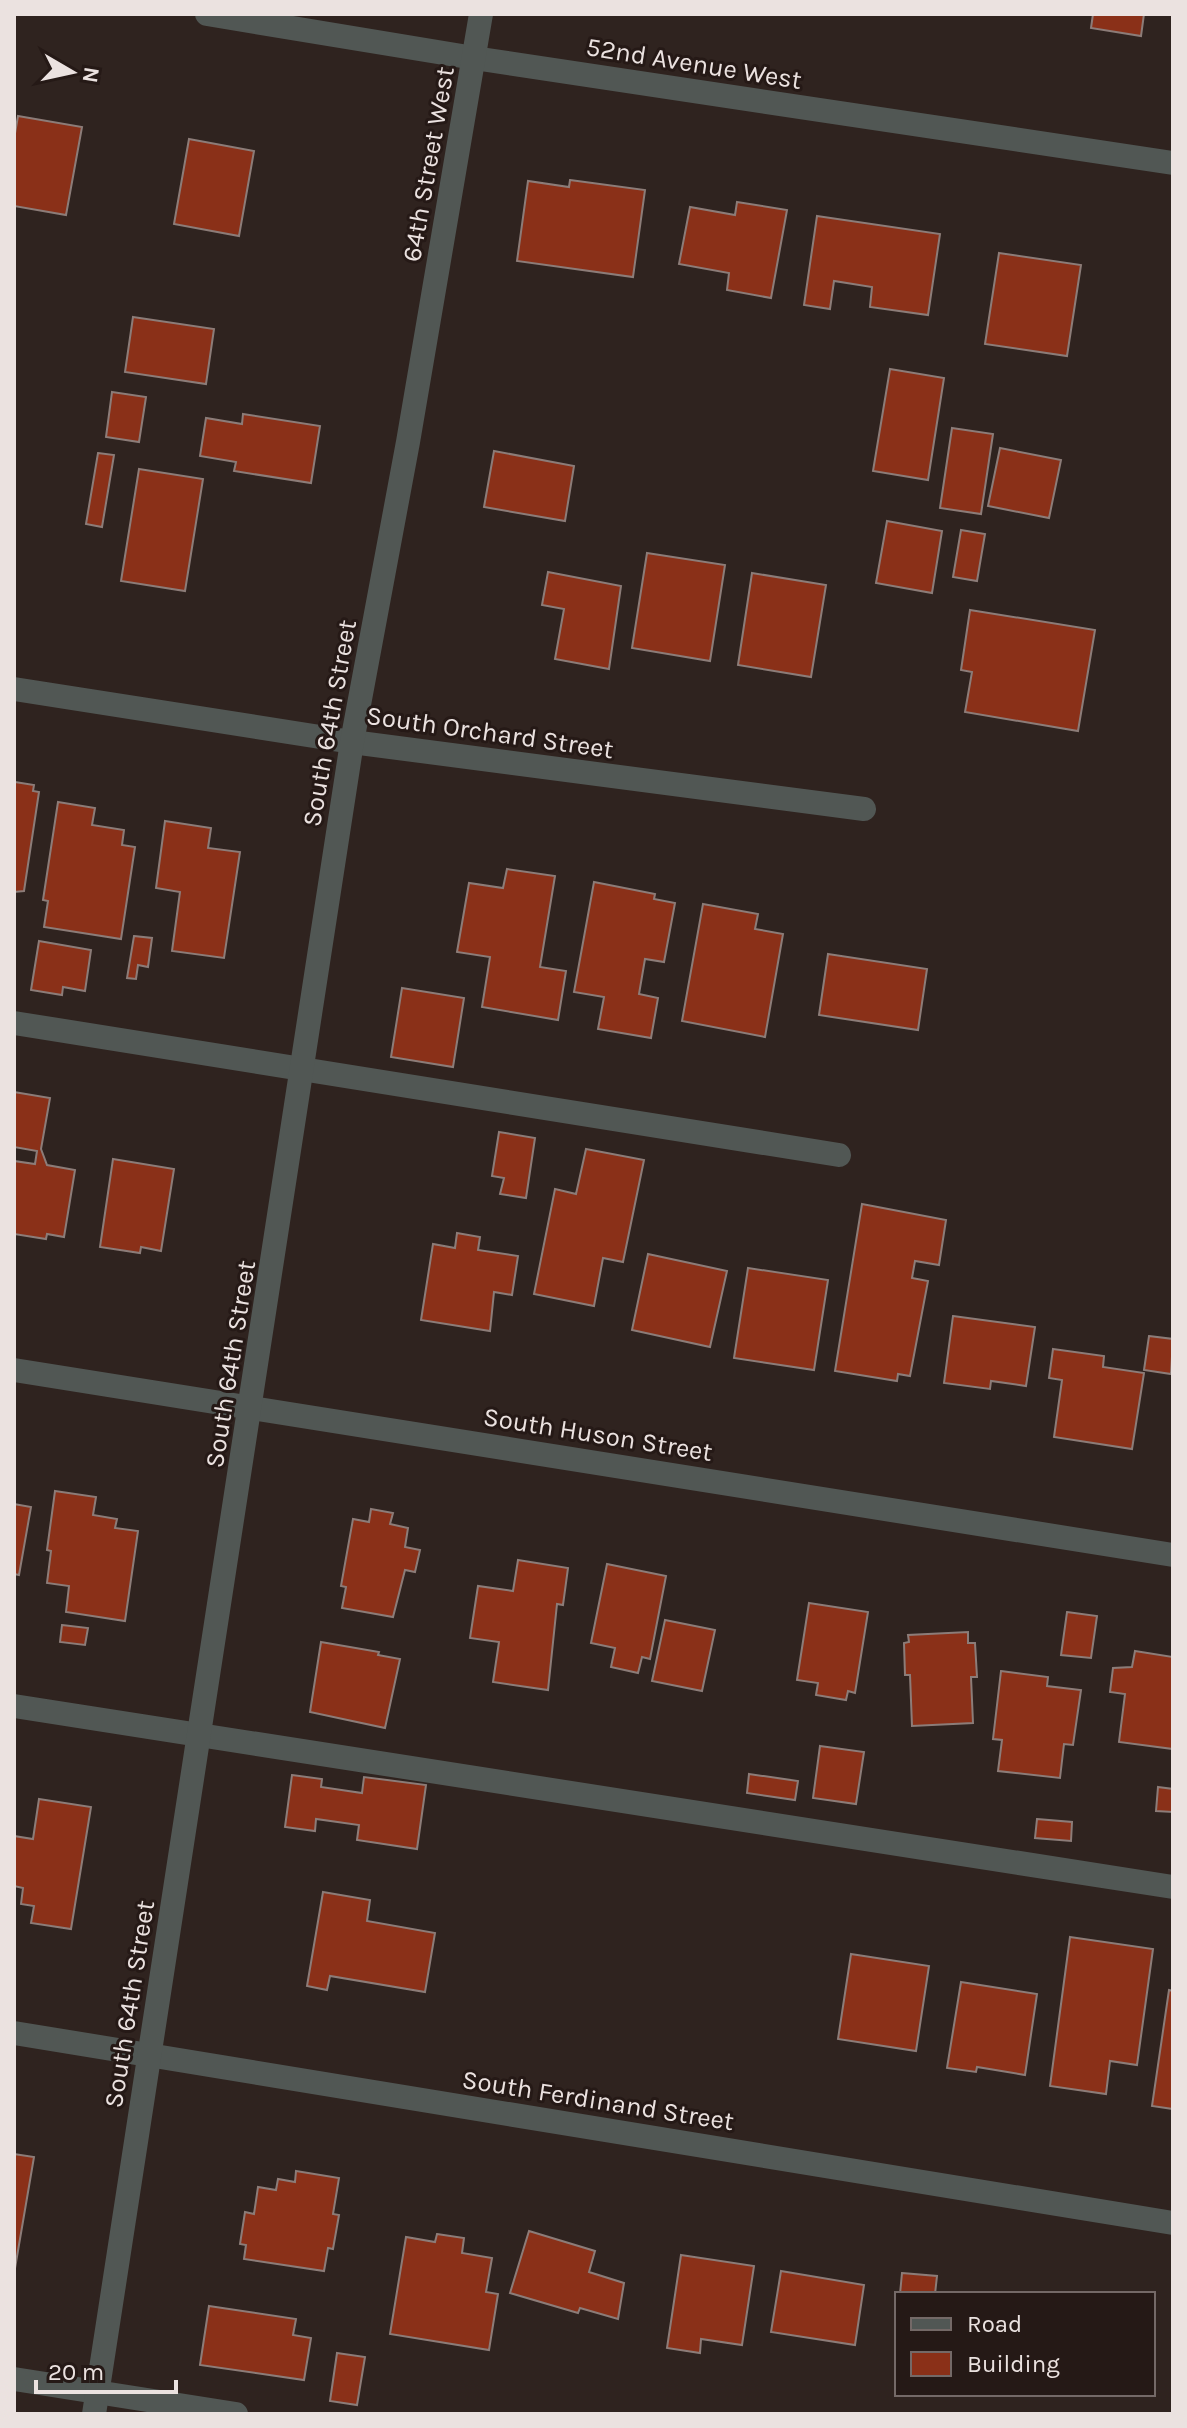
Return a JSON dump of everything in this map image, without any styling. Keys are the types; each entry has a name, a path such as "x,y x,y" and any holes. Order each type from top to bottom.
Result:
{"street":[{"name":"52nd Avenue West","path":"207,14 474,58 1173,163"},
{"name":"64th Street West","path":"428,324 481,14"},
{"name":"South 64th Street","path":"96,2403 148,2054 252,1408 352,742 428,324"},
{"name":"South Orchard Street","path":"14,689 352,742 864,809"},
{"path":"14,1023 839,1155"},
{"name":"South Huson Street","path":"14,1370 1173,1555"},
{"path":"14,1706 1173,1887"},
{"name":"South Ferdinand Street","path":"14,2033 1173,2223"},
{"path":"14,2379 96,2403 236,2414"}],"building":[{"path":"1093,14 1144,14 1141,36 1091,28"},
{"path":"18,116 82,127 66,215 14,206 14,139"},
{"path":"189,139 254,151 239,236 174,224"},
{"path":"570,180 645,190 633,277 517,261 528,181 569,187"},
{"path":"737,202 787,210 771,298 727,290 729,273 679,264 690,207 735,215"},
{"path":"817,216 940,234 928,315 870,307 872,287 834,281 830,309 804,305"},
{"path":"999,253 1081,265 1067,356 985,344"},
{"path":"133,317 214,329 206,384 125,372"},
{"path":"890,369 944,378 928,480 873,471"},
{"path":"112,392 146,397 139,442 106,437"},
{"path":"243,414 320,426 311,483 234,471 236,462 200,456 206,418 242,424"},
{"path":"952,428 993,434 981,514 940,508"},
{"path":"1000,448 1061,460 1049,518 988,506"},
{"path":"494,451 574,466 565,521 484,507"},
{"path":"98,453 114,455 102,527 86,524"},
{"path":"139,469 203,479 185,591 121,581"},
{"path":"887,521 942,531 932,593 876,583"},
{"path":"961,530 985,534 977,581 953,577"},
{"path":"647,553 725,565 710,661 632,648"},
{"path":"548,572 621,586 609,669 555,659 564,609 542,605"},
{"path":"752,573 826,585 811,677 738,665"},
{"path":"970,610 1095,630 1078,731 965,712 972,672 961,670"},
{"path":"15,782 34,785 33,791 39,792 24,891 14,892"},
{"path":"58,802 95,808 92,825 124,830 122,845 135,847 121,939 44,927 48,901 43,900"},
{"path":"165,821 211,828 208,848 240,852 224,958 172,951 180,892 156,888"},
{"path":"507,869 555,876 540,967 566,971 558,1020 482,1007 490,957 457,952 469,883 503,888"},
{"path":"594,882 655,894 654,899 675,903 664,962 645,959 639,994 658,998 651,1038 598,1029 604,997 574,992"},
{"path":"703,904 758,914 755,929 783,934 765,1037 682,1021"},
{"path":"134,936 152,938 148,967 138,965 136,979 127,978"},
{"path":"39,941 91,950 85,991 63,987 62,995 31,990"},
{"path":"828,954 927,969 918,1030 819,1015"},
{"path":"402,988 464,998 453,1067 391,1057"},
{"path":"14,1092 50,1098 41,1149 47,1165 75,1170 64,1237 47,1234 46,1239 14,1234 14,1161 35,1164 37,1151 14,1147"},
{"path":"499,1132 535,1138 526,1198 500,1194 504,1178 492,1176"},
{"path":"586,1149 644,1160 623,1262 603,1258 594,1306 534,1294 555,1189 576,1194"},
{"path":"113,1159 174,1169 161,1251 141,1247 140,1253 100,1247"},
{"path":"862,1204 946,1220 939,1265 915,1261 912,1278 928,1281 910,1376 898,1374 897,1381 835,1371"},
{"path":"457,1233 480,1237 478,1250 518,1256 512,1295 494,1292 490,1331 421,1320 433,1244 455,1248"},
{"path":"648,1254 727,1271 710,1347 632,1330"},
{"path":"748,1268 828,1280 814,1370 734,1358"},
{"path":"953,1316 1035,1327 1026,1386 991,1381 990,1389 944,1383"},
{"path":"1149,1336 1173,1339 1171,1374 1144,1370"},
{"path":"1053,1349 1104,1356 1103,1367 1144,1373 1132,1449 1054,1437 1062,1380 1049,1378"},
{"path":"55,1491 96,1497 93,1515 117,1519 115,1528 138,1531 125,1621 66,1612 69,1586 47,1583 51,1551 47,1550"},
{"path":"14,1504 31,1507 19,1575 14,1574"},
{"path":"371,1509 393,1513 390,1524 408,1528 405,1547 420,1550 415,1572 405,1570 393,1617 342,1608 346,1587 341,1586 353,1519 369,1522"},
{"path":"518,1560 568,1568 563,1605 557,1604 548,1690 493,1682 499,1642 470,1638 478,1586 513,1591"},
{"path":"607,1564 666,1576 650,1659 642,1657 638,1673 611,1667 615,1648 591,1643"},
{"path":"809,1603 868,1612 855,1693 848,1691 846,1700 816,1695 818,1683 797,1680"},
{"path":"1067,1612 1097,1616 1091,1658 1061,1655"},
{"path":"665,1620 715,1630 702,1691 652,1681"},
{"path":"62,1625 88,1628 85,1645 60,1642"},
{"path":"968,1632 968,1643 975,1643 977,1677 971,1677 973,1723 912,1726 910,1675 905,1675 904,1643 909,1642 908,1635"},
{"path":"321,1642 379,1652 378,1655 400,1659 385,1728 310,1712"},
{"path":"1135,1651 1173,1657 1173,1749 1119,1742 1125,1694 1110,1692 1113,1668 1132,1667"},
{"path":"1001,1671 1048,1677 1047,1686 1081,1690 1073,1745 1064,1744 1060,1778 998,1771 1002,1740 993,1739"},
{"path":"820,1746 864,1752 856,1804 813,1798"},
{"path":"749,1774 798,1781 795,1800 747,1793"},
{"path":"292,1775 322,1779 321,1787 362,1793 364,1777 426,1785 417,1849 357,1840 359,1825 316,1819 315,1831 285,1827"},
{"path":"1158,1787 1173,1789 1173,1812 1156,1811"},
{"path":"39,1799 91,1807 71,1929 31,1923 34,1906 21,1904 23,1888 14,1886 14,1836 33,1839"},
{"path":"1037,1819 1072,1822 1071,1841 1035,1838"},
{"path":"323,1892 370,1900 367,1921 435,1933 425,1992 330,1976 327,1990 307,1986"},
{"path":"1070,1937 1153,1949 1137,2065 1110,2061 1106,2094 1050,2086"},
{"path":"851,1954 929,1966 916,2051 838,2039"},
{"path":"961,1982 1037,1994 1025,2075 977,2067 976,2072 947,2068"},
{"path":"1169,1990 1173,1991 1173,2109 1152,2106"},
{"path":"14,2154 34,2157 14,2274"},
{"path":"296,2171 339,2178 333,2214 339,2215 333,2249 328,2248 324,2271 244,2259 246,2245 240,2244 245,2212 254,2214 258,2187 276,2190 278,2179 295,2182"},
{"path":"529,2231 595,2251 589,2272 624,2283 618,2319 580,2308 578,2313 510,2293"},
{"path":"437,2234 464,2238 462,2253 492,2258 486,2292 498,2294 489,2350 390,2334 406,2237 435,2242"},
{"path":"681,2255 754,2266 742,2345 701,2339 700,2353 667,2348"},
{"path":"781,2271 864,2285 855,2345 771,2332"},
{"path":"902,2273 937,2276 935,2292 900,2292"},
{"path":"209,2306 296,2319 293,2335 311,2338 304,2380 200,2365"},
{"path":"337,2353 365,2357 357,2405 330,2401"}]}
